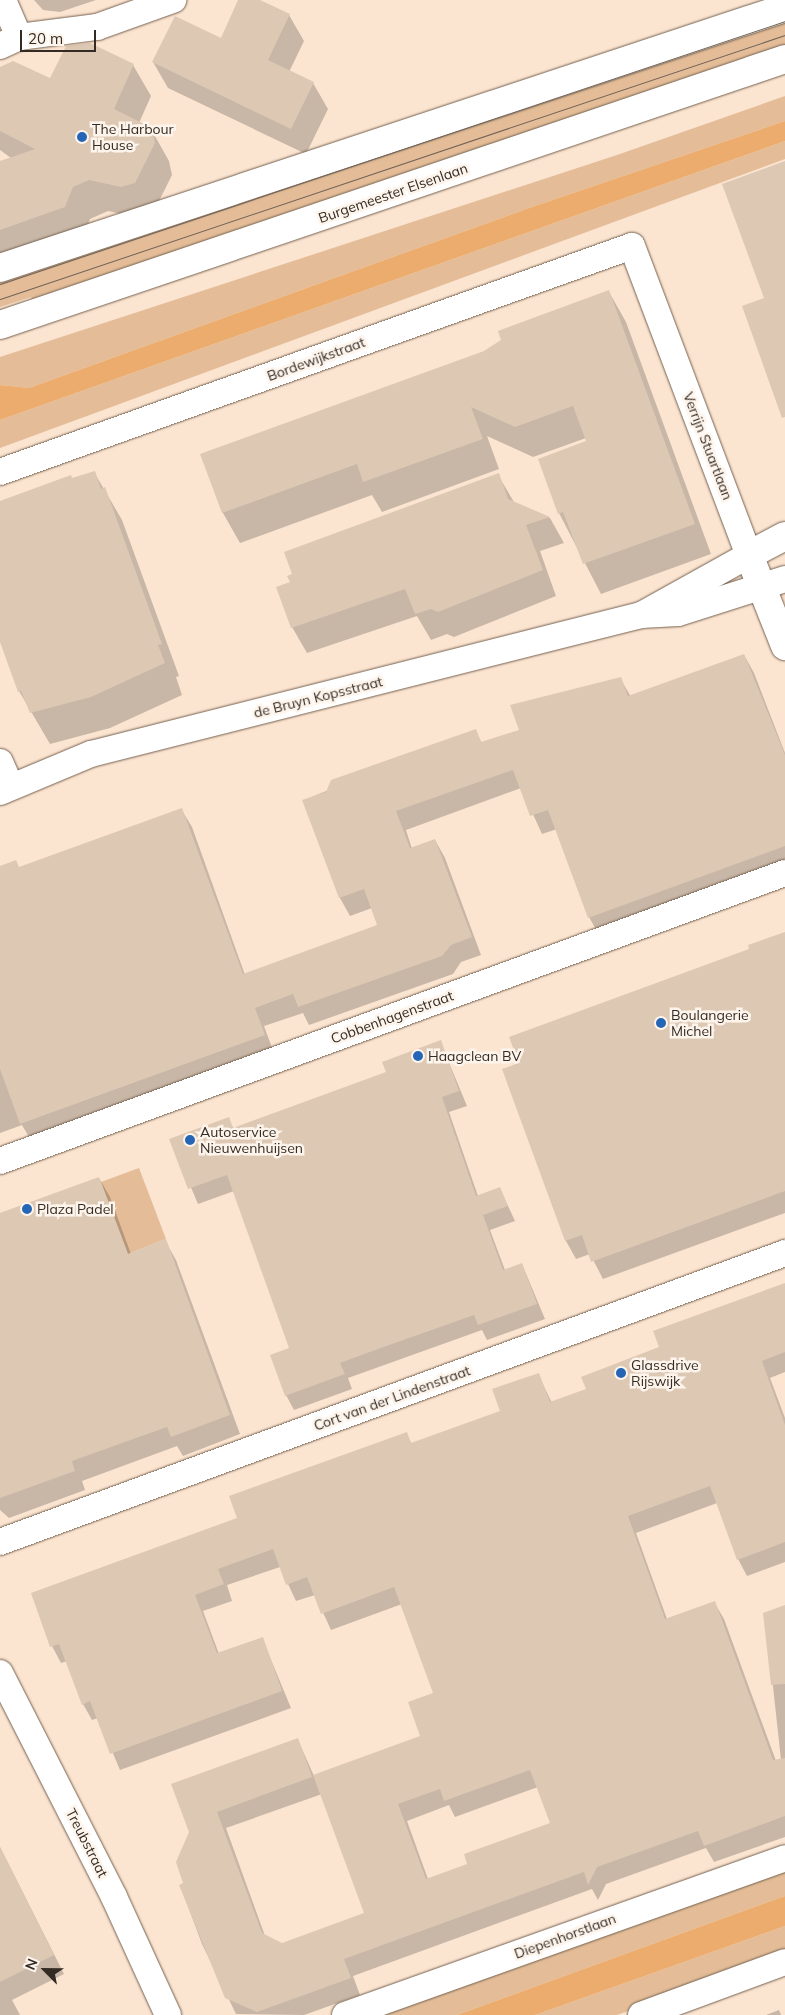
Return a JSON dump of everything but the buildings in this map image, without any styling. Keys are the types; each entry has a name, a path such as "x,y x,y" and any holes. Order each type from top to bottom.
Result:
{"main road":[{"path":"0,268 785,8"},
{"name":"Burgemeester Elsenlaan","path":"0,325 785,59"},
{"name":"de Bruyn Kopsstraat","path":"749,554 785,536"},
{"name":"Verrijn Stuartlaan","path":"749,554 774,583 785,646"}],"street":[{"path":"3,0 10,41 97,27 174,0"},
{"name":"Bordewijkstraat","path":"0,472 632,246"},
{"name":"Verrijn Stuartlaan","path":"632,246 749,554"},
{"name":"de Bruyn Kopsstraat","path":"641,615 749,554"},
{"name":"de Bruyn Kopsstraat","path":"6,790 91,754 641,615 678,613 774,583"},
{"path":"0,762 6,790"},
{"name":"Cobbenhagenstraat","path":"0,1161 785,873"},
{"name":"Cort van der Lindenstraat","path":"0,1542 785,1253"},
{"name":"Treubstraat","path":"0,1673 114,1897 168,2015"},
{"name":"Diepenhorstlaan","path":"344,2015 785,1858"},
{"path":"641,2015 785,1962"}],"shaded area":[{"path":"785,16 785,56 34,305 31,297 0,307 0,277"},
{"path":"785,96 785,121 532,207 29,388 0,385 0,357 617,155"},
{"path":"785,121 785,141 0,420 0,385 29,388 532,207"},
{"path":"785,141 785,159 0,448 0,420"},
{"path":"139,1168 166,1239 128,1254 101,1182"},
{"path":"785,1869 785,1896 457,2015 384,2015"},
{"path":"785,1896 785,1926 535,2015 457,2015"},
{"path":"785,1926 785,1955 617,2015 535,2015"}],"tram line":[{"path":"0,284 785,21"},
{"path":"0,299 785,35"}],"place":[{"name":"The Harbour House","path":"82,137"},
{"name":"Boulangerie Michel","path":"661,1023"},
{"name":"Haagclean BV","path":"418,1056"},
{"name":"Autoservice Nieuwenhuijsen","path":"190,1140"},
{"name":"Plaza Padel","path":"27,1209"},
{"name":"Glassdrive Rijswijk","path":"621,1373"}]}
